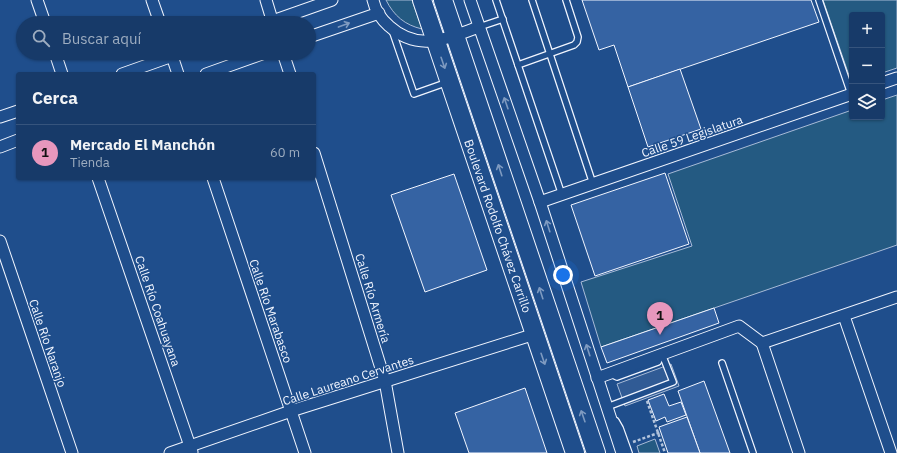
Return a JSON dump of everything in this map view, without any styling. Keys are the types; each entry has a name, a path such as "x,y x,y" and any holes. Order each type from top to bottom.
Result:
{"main road":[{"name":"Boulevard Rodolfo Chávez Carrillo","path":"422,0 575,453"},
{"name":"Boulevard Rodolfo Chávez Carrillo","path":"443,0 596,453"}],"street":[{"path":"37,0 43,16"},
{"path":"152,0 158,16"},
{"path":"266,0 270,16"},
{"path":"288,16 332,0"},
{"path":"373,0 383,20 396,33 413,40 436,41 480,27"},
{"path":"470,0 540,202 622,453"},
{"path":"316,36 379,13"},
{"path":"57,60 61,72"},
{"path":"127,72 159,60"},
{"path":"176,60 178,72"},
{"path":"212,72 245,60"},
{"path":"285,60 289,72"},
{"path":"885,82 897,78"},
{"name":"Calle 59 Legislatura","path":"540,202 849,95"},
{"path":"0,117 16,112"},
{"path":"0,147 16,141"},
{"name":"Calle Río Armería","path":"316,159 385,381 398,453"},
{"name":"Calle Río Coahuayana","path":"99,180 192,450"},
{"name":"Calle Río Marabasco","path":"214,180 305,453"},
{"name":"Calle Río Naranjo","path":"0,240 72,453"},
{"path":"762,343 897,297"},
{"path":"844,316 891,453"},
{"path":"597,378 739,326 762,343 800,453"},
{"name":"Calle Laureano Cervantes","path":"170,453 192,450 291,411 535,334"}],"lane":[{"path":"496,0 562,195"},
{"path":"532,0 593,184"},
{"path":"518,65 574,46 577,42 578,37 566,0"},
{"path":"819,0 849,85"},
{"path":"480,27 503,19"},
{"path":"391,28 414,94 449,82"},
{"path":"629,453 620,428 607,407 673,382 662,354"},
{"path":"722,363 753,453"}],"path":[{"path":"644,393 659,432 665,453"},
{"path":"632,442 659,432"}],"shaded area":[{"path":"386,0 412,0 422,29 410,25 396,15"},
{"path":"823,0 897,0 897,68 885,72 885,12 849,12 849,75"},
{"path":"897,95 897,245 601,347 581,282 692,246 668,174 849,111 849,120 885,120 885,99"},
{"path":"671,364 679,386 625,406 617,384"},
{"path":"655,439 660,453 639,453 637,446"}],"building":[{"path":"582,0 811,0 819,22 628,87 614,45 599,50"},
{"path":"680,69 701,129 648,147 628,87"},
{"path":"665,173 689,244 595,276 571,205"},
{"path":"454,174 487,270 425,292 391,195"},
{"path":"714,308 719,323 607,363 601,347"},
{"path":"704,381 730,453 700,453 678,391"},
{"path":"525,388 547,453 469,453 455,413"},
{"path":"664,394 669,406 681,402 686,415 667,422 665,417 656,421 648,400"},
{"path":"687,417 700,453 668,453 659,427"}],"place":[{"name":"Mercado El Manchón","path":"660,335"}]}
